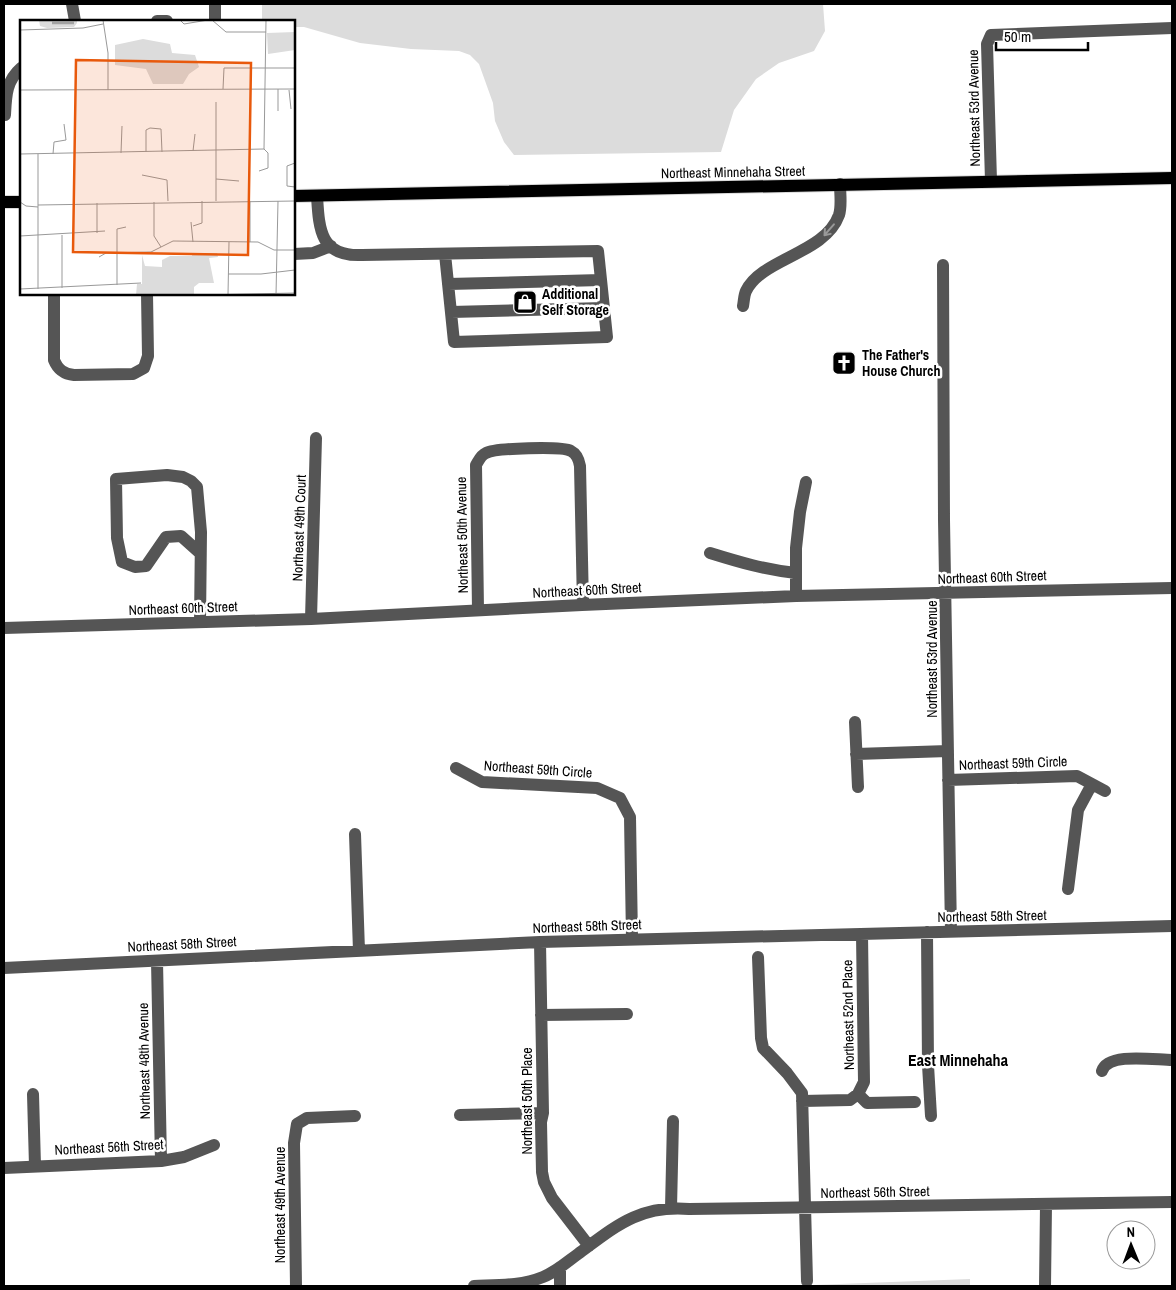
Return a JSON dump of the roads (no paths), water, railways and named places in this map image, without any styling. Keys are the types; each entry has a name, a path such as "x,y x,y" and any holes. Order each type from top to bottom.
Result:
{"main road":[{"name":"Northeast Minnehaha Street","path":"295,196 1172,178"},
{"path":"4,202 20,202"}],"street":[{"path":"72,4 75,20"},
{"path":"215,4 215,20"},
{"name":"Northeast 53rd Avenue","path":"991,181 987,44 991,35 1172,28"},
{"path":"5,115 9,82 20,70"},
{"path":"743,306 745,292 752,281 826,235 834,225 840,213 840,184"},
{"path":"317,196 319,228 324,238 331,246 351,256 445,254 598,251 607,338 454,342 445,254"},
{"path":"295,254 313,253 331,246"},
{"name":"Northeast 53rd Avenue","path":"944,265 951,932"},
{"path":"448,284 601,280"},
{"path":"54,295 54,360 59,369 68,375 134,374 144,368 148,356 148,295"},
{"path":"451,312 604,308"},
{"name":"Northeast 49th Court","path":"311,619 316,438"},
{"name":"Northeast 50th Avenue","path":"478,610 476,470 479,459 486,453 499,450 561,448 575,453 580,461 584,605"},
{"path":"200,553 181,536 166,537 146,566 135,567 122,562 117,538 116,479 167,475 183,477 197,487 201,532 200,622"},
{"path":"796,596 796,548 806,482"},
{"path":"710,553 773,571 796,573"},
{"name":"Northeast 60th Street","path":"4,628 311,619 796,596 1172,588"},
{"path":"855,722 858,787"},
{"path":"856,754 948,751"},
{"name":"Northeast 59th Circle","path":"456,768 482,782 597,788 620,798 630,817 632,939"},
{"name":"Northeast 59th Circle","path":"948,780 1077,776 1105,791"},
{"path":"1068,888 1078,810 1092,784"},
{"path":"355,834 359,951"},
{"name":"Northeast 58th Street","path":"4,968 540,942 1172,926"},
{"path":"927,932 928,1065 931,1116"},
{"name":"Northeast 52nd Place","path":"858,1094 864,1082 862,934"},
{"name":"Northeast 50th Place","path":"540,942 543,1113 540,1122 542,1172 544,1182 552,1198 589,1246"},
{"path":"758,957 763,1048 787,1073 802,1094 807,1281"},
{"name":"Northeast 48th Avenue","path":"157,961 161,1161"},
{"path":"541,1015 627,1014"},
{"path":"1102,1071 1104,1066 1110,1061 1123,1059 1172,1060"},
{"path":"33,1094 35,1166"},
{"path":"802,1102 850,1100 858,1094 867,1103 915,1102"},
{"path":"460,1115 543,1113"},
{"name":"Northeast 49th Avenue","path":"296,1286 294,1143 297,1124 307,1118 355,1116"},
{"path":"671,1208 673,1121"},
{"name":"Northeast 56th Street","path":"4,1168 161,1161 184,1157 214,1145"},
{"name":"Northeast 56th Street","path":"474,1286 522,1283 544,1277 637,1215 671,1208 804,1208 1172,1202"},
{"path":"1045,1286 1046,1205"},
{"path":"560,1268 560,1286"}],"place":[{"name":"Additional Self Storage","path":"525,302"},
{"name":"The Father's House Church","path":"844,363"}],"district":[{"name":"East Minnehaha","path":"958,1060"}]}
